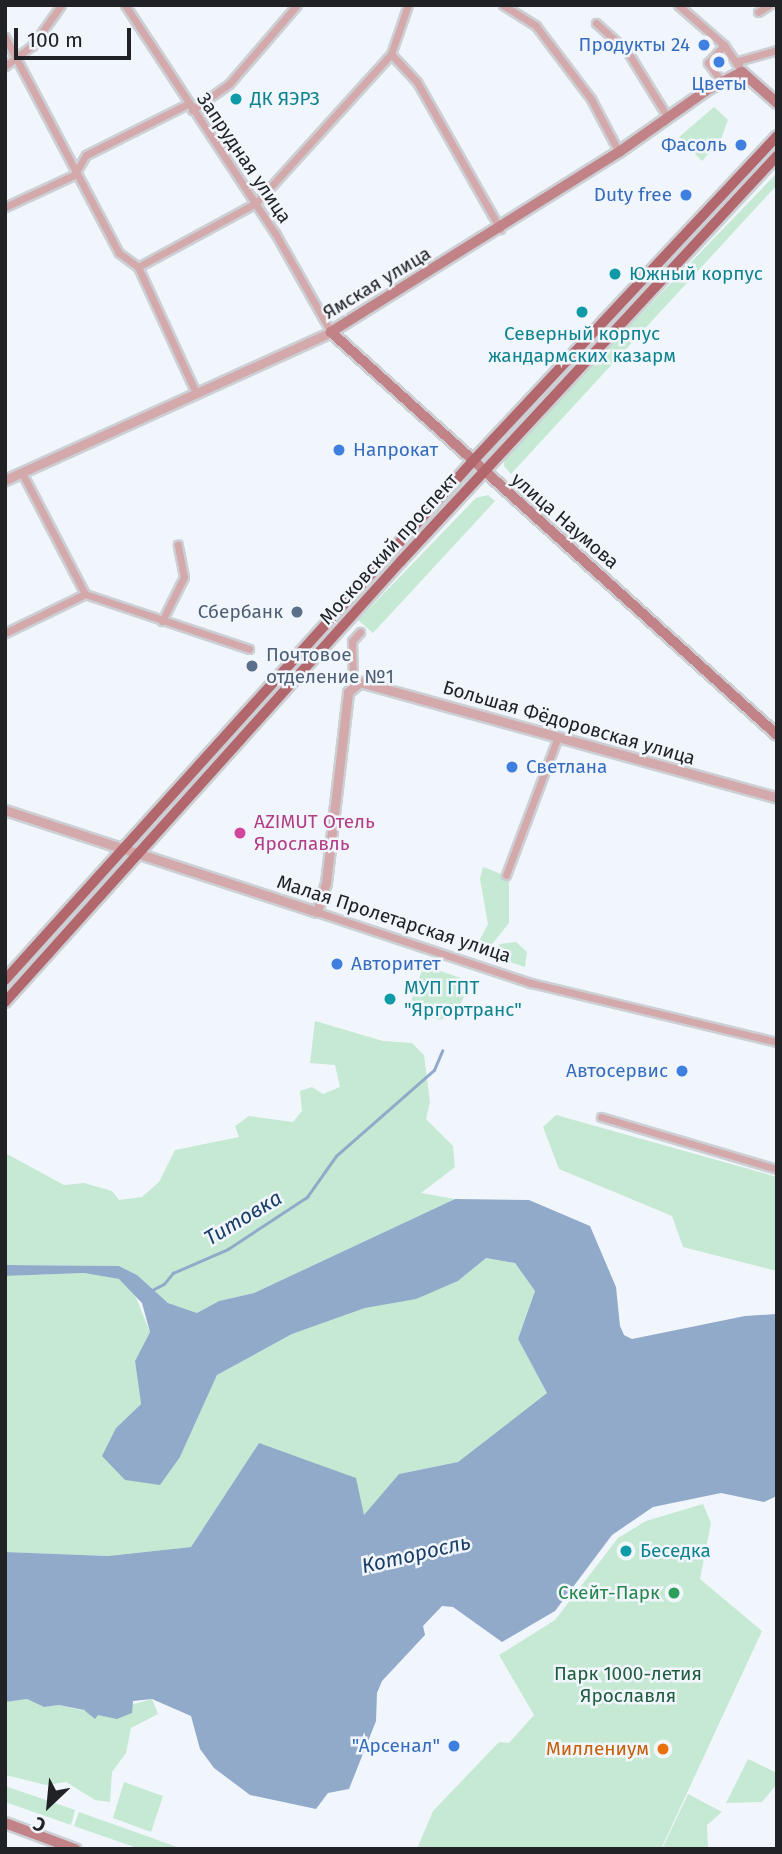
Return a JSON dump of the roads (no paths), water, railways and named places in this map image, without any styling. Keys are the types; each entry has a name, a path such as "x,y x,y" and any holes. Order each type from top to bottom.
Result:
{"main road":[{"name":"Ямская улица","path":"331,332 500,229 619,152 667,116 742,72"},
{"path":"742,72 777,103"},
{"name":"Московский проспект","path":"5,981 120,849 472,461 777,135"},
{"name":"Московский проспект","path":"5,1002 484,472 777,156"},
{"name":"улица Наумова","path":"331,332 777,735"},
{"path":"5,1823 75,1849"}],"street":[{"path":"5,66 16,61 61,5"},
{"name":"Запрудная улица","path":"125,5 256,203 331,332"},
{"path":"5,207 79,169 86,155 190,107 229,84 297,5"},
{"path":"138,267 256,203 391,54 408,5"},
{"path":"503,5 536,26 591,99 619,152"},
{"path":"758,12 769,5"},
{"path":"681,6 724,45 742,72"},
{"path":"596,23 627,51 667,116"},
{"path":"5,37 16,61 79,169 119,253 138,267 195,391"},
{"path":"722,82 708,63 724,45"},
{"path":"742,72 738,61 777,50"},
{"path":"391,54 417,82 500,229"},
{"name":"Ямская улица","path":"5,480 195,391 331,332"},
{"path":"22,473 85,594 249,649"},
{"path":"162,621 184,577 178,545"},
{"path":"5,633 85,594"},
{"path":"317,912 326,883 348,692 353,684 352,641 360,632"},
{"name":"Большая Фёдоровская улица","path":"353,684 369,684 557,739 777,798"},
{"path":"506,875 557,739"},
{"name":"Малая Пролетарская улица","path":"5,810 531,983 777,1042"},
{"path":"601,1117 777,1169"}],"water":[{"name":"Которосль","path":"455,1199 529,1200 590,1226 616,1287 620,1326 624,1335 632,1339 745,1316 777,1314 777,1496 764,1502 721,1493 653,1507 612,1535 555,1611 502,1642 453,1607 442,1606 423,1626 425,1635 382,1681 377,1693 376,1721 349,1789 328,1793 316,1809 250,1795 214,1768 200,1749 191,1716 152,1699 133,1701 132,1713 117,1719 98,1715 95,1719 84,1710 59,1705 44,1707 27,1699 5,1702 5,1552 108,1556 191,1547 259,1443 356,1478 364,1515 399,1474 458,1462 547,1393 518,1339 535,1291 515,1263 486,1258 458,1281 416,1299 365,1308 292,1334 217,1375 180,1457 160,1485 125,1480 102,1456 116,1428 141,1404 135,1361 150,1332 142,1303 119,1279 84,1273 5,1276 5,1265 119,1266 137,1275 168,1303 197,1313 219,1301 254,1293"}],"waterway":[{"name":"Титовка","path":"152,1290 164,1284 173,1273 228,1249 307,1197 336,1156 434,1070 442,1051"}],"place":[{"name":"Продукты 24","path":"704,45"},
{"name":"Цветы","path":"719,62"},
{"name":"ДК ЯЭРЗ","path":"236,99"},
{"name":"Фасоль","path":"741,145"},
{"name":"Duty free","path":"686,195"},
{"name":"Южный корпус","path":"615,274"},
{"name":"Северный корпус жандармских казарм","path":"582,312"},
{"name":"Напрокат","path":"339,450"},
{"name":"Сбербанк","path":"297,612"},
{"name":"Почтовое отделение №1","path":"252,666"},
{"name":"Светлана","path":"512,767"},
{"name":"AZIMUT Отель Ярославль","path":"240,833"},
{"name":"Авторитет","path":"337,964"},
{"name":"МУП ГПТ \"Яргортранс\"","path":"390,999"},
{"name":"Автосервис","path":"682,1071"},
{"name":"Беседка","path":"626,1551"},
{"name":"Скейт-Парк","path":"674,1593"},
{"name":"\"Арсенал\"","path":"454,1746"},
{"name":"Миллениум","path":"663,1749"}],"park label":[{"name":"Парк 1000-летия Ярославля","path":"628,1685"}]}
